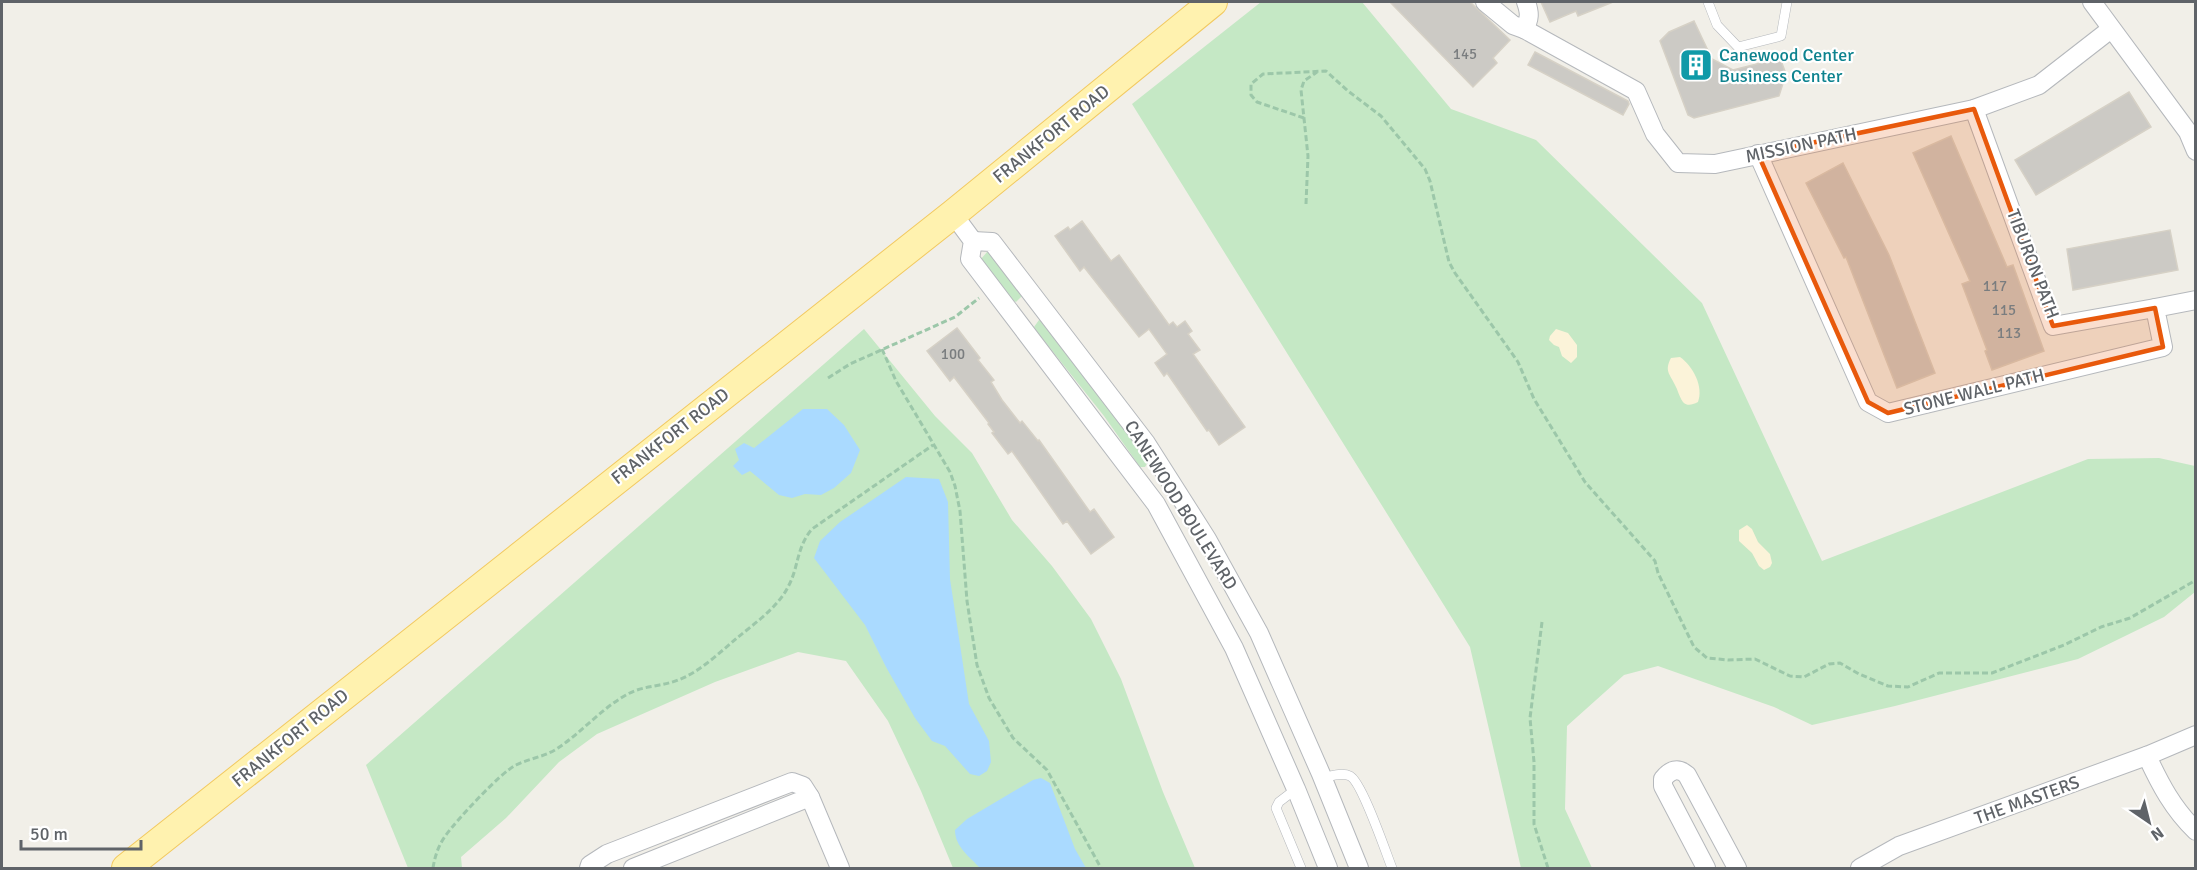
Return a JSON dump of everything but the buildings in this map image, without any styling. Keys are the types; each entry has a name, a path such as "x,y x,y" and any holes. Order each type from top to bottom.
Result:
{"main road":[{"name":"FRANKFORT ROAD","path":"126,868 953,214 1213,2"}],"street":[{"name":"MISSION PATH","path":"1485,2 1513,25 1636,91 1655,134 1678,163 1715,164 1974,109 2039,85 2111,29"},
{"path":"1524,29 1529,21 1526,2"},
{"path":"2092,2 2188,132 2196,151"},
{"name":"TIBURON PATH","path":"1974,109 2053,326 2155,308"},
{"name":"STONE WALL PATH","path":"1758,154 1868,402 1888,413 2163,347 2155,308"},
{"name":"CANEWOOD BOULEVARD","path":"953,214 973,241 970,259 1156,504 1234,648 1329,868"},
{"name":"CANEWOOD BOULEVARD","path":"973,241 992,242 1146,443 1207,539 1258,633 1359,868"},
{"path":"2155,308 2196,300"},
{"name":"THE MASTERS","path":"1860,868 1899,846 2147,756 2196,735"},
{"path":"2147,756 2165,794 2196,831"},
{"path":"1706,868 1663,786 1663,779 1667,773 1675,770 1682,770 1687,775 1737,868"},
{"path":"589,868 607,854 792,782 803,786 810,798 840,868"},
{"path":"633,868 810,798"}],"lane":[{"path":"1708,2 1717,25 1738,47 1781,36 1787,2"},
{"path":"1322,778 1341,774 1354,779 1370,811 1392,868"},
{"path":"1296,789 1279,802 1276,808 1301,868"}],"path":[{"path":"1304,118 1257,102 1251,95 1251,84 1263,74 1326,70 1348,91 1381,116 1425,168 1449,262 1455,273 1518,362 1534,399 1585,482 1655,561 1658,573 1694,647 1707,658 1755,659 1790,676 1804,677 1830,664 1840,663 1888,686 1908,687 1939,673 1992,673 2064,645 2101,627 2130,618 2196,580"},
{"path":"1306,204 1308,156 1301,90 1304,81 1319,71"},
{"path":"828,378 850,364 955,316 991,287"},
{"path":"882,349 896,381 955,486 960,511 967,601 976,665 989,698 1013,738 1047,770 1085,843 1101,868"},
{"path":"433,868 435,854 446,834 504,773 517,764 536,759 557,749 626,695 643,687 677,681 697,670 739,637 773,606 788,588 804,538 812,529 933,445"},
{"path":"1542,622 1530,718 1534,762 1534,824 1548,868"}],"highlighted area":[{"path":"1974,109 2053,326 2155,308 2163,347 1888,413 1868,402 1758,154"}],"green space":[{"path":"1261,2 1362,2 1451,109 1536,140 1702,303 1822,561 2088,459 2159,458 2195,466 2195,592 2164,617 2078,659 1812,725 1774,707 1658,666 1624,675 1567,726 1565,809 1592,868 1521,868 1470,647 1132,104"},
{"path":"987,252 990,252 1023,295 1016,302 1012,300 981,259"},
{"path":"1039,320 1044,321 1149,460 1145,467 1140,467 1104,416 1038,333 1034,327"},
{"path":"864,329 935,416 972,453 1012,520 1052,566 1091,619 1121,679 1163,792 1195,868 953,868 921,791 888,721 846,661 798,652 715,682 597,734 559,762 506,818 461,857 462,868 408,868 366,765"}],"sand":[{"path":"1556,329 1568,333 1577,345 1577,357 1571,363 1562,356 1559,347 1549,340"},
{"path":"1680,357 1693,371 1700,390 1698,402 1688,405 1682,401 1668,366 1671,358"},
{"path":"1747,525 1752,529 1758,542 1770,554 1772,563 1764,570 1752,553 1739,541 1739,530"}],"water":[{"path":"803,409 827,409 844,425 860,450 851,473 834,488 821,495 805,494 792,498 779,495 750,471 742,475 733,466 739,460 735,449 744,443 754,448"},
{"path":"906,477 939,479 948,502 950,579 969,704 989,741 991,762 987,771 979,776 970,774 945,746 932,741 915,718 865,625 814,558 820,541 840,522"},
{"path":"1041,778 1050,783 1075,849 1086,868 980,868 960,847 955,830 967,819 1033,780"}],"place":[{"name":"Canewood Center Business Center","path":"1696,65"}]}
